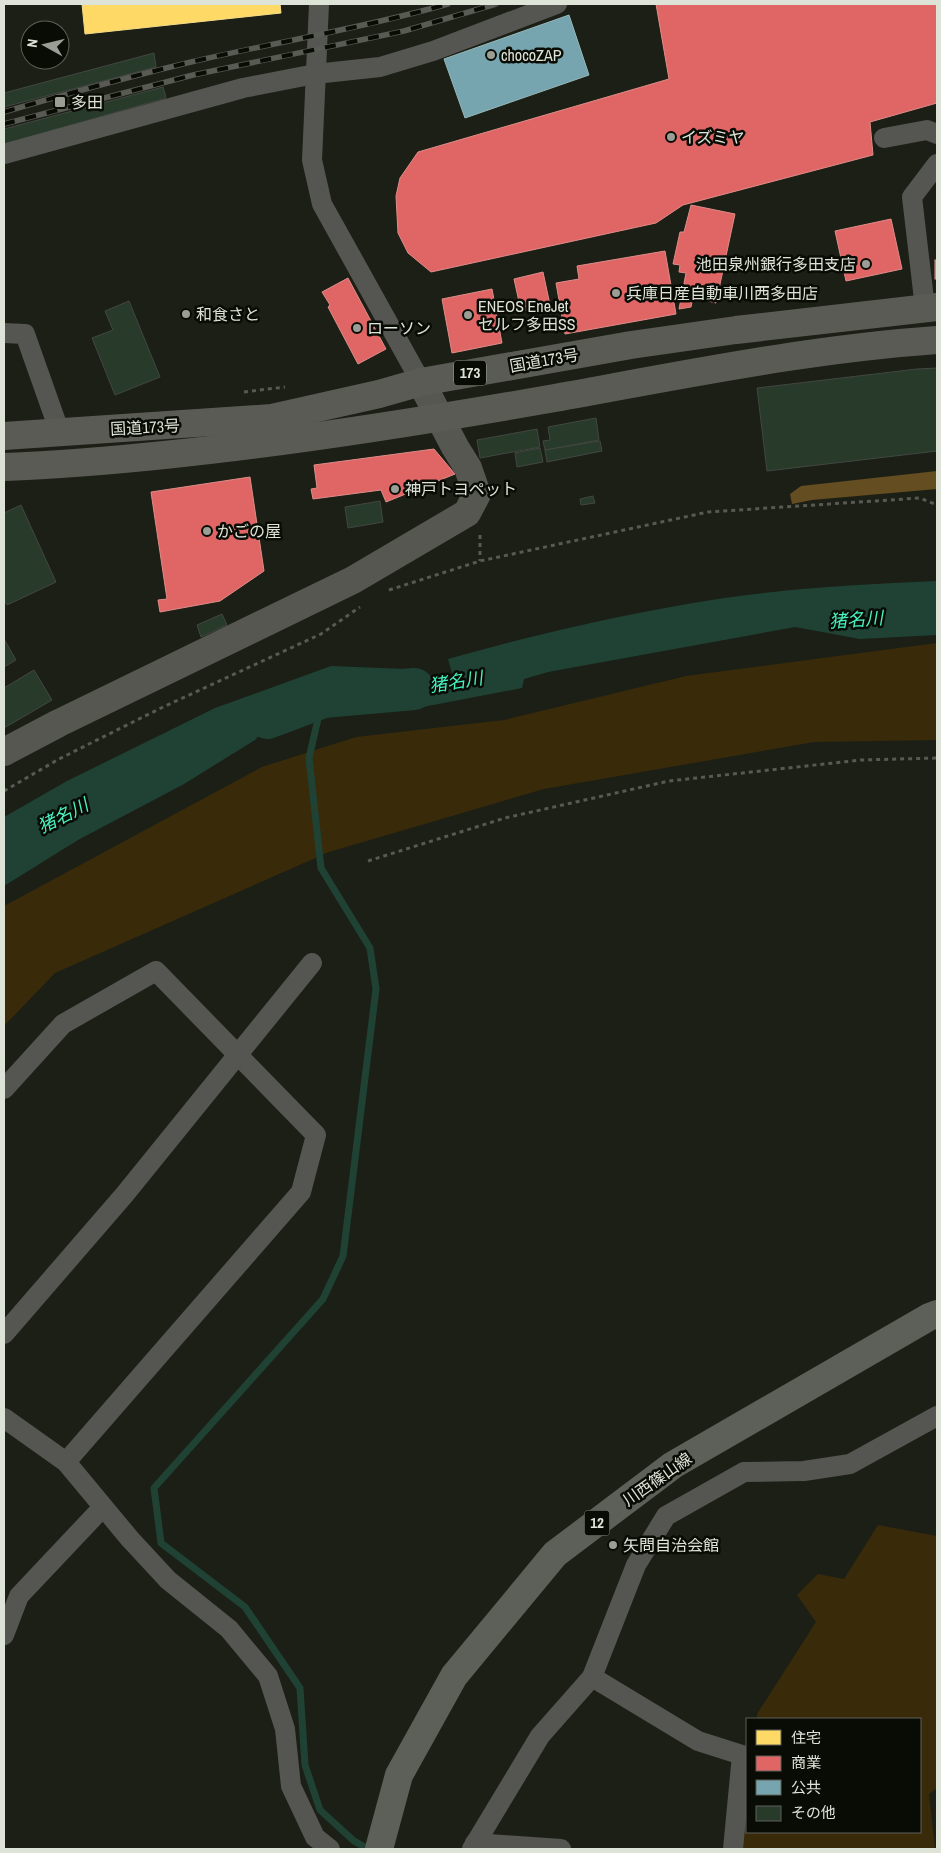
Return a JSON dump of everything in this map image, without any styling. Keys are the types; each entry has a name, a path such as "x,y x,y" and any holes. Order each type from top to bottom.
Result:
{"highway":[{"name":"国道173号","path":"4,436 272,418 379,394 421,382 631,345 736,330 931,308"},
{"name":"国道173号","path":"4,467 65,465 253,446 440,418 741,364 847,349 937,340"}],"main road":[{"name":"川西篠山線","path":"379,1849 399,1775 454,1676 556,1554 673,1465 928,1317 937,1314"}],"street":[{"path":"4,752 76,714 353,580 468,513 477,494 468,468 322,204 312,160 319,4"},
{"path":"4,154 243,88 315,74 380,67 433,51 558,4"},
{"path":"884,138 927,130 937,134"},
{"path":"931,308 912,197 937,164"},
{"path":"4,333 25,334 60,433"},
{"path":"4,1334 125,1194 312,963"},
{"path":"4,1089 63,1024 156,971 316,1135 301,1192 66,1462"},
{"path":"561,1849 473,1846 540,1736 592,1677 636,1565 666,1516 744,1472 804,1471 850,1464 937,1416"},
{"path":"4,1418 66,1462 130,1540 168,1580 229,1629 268,1676 285,1729 291,1786 315,1837 330,1849"},
{"path":"4,1634 19,1596 103,1507"},
{"path":"592,1677 698,1741 742,1755 733,1849"}],"path":[{"path":"389,590 480,562 708,512 920,498 937,505"},
{"path":"4,791 59,760 161,708 321,634 365,604"},
{"path":"368,861 505,818 669,781 861,760 937,758"}],"shaded area":[{"path":"937,471 937,489 812,500 792,504 790,494 801,486"},
{"path":"937,643 937,740 814,742 544,789 329,852 55,973 4,1026 4,906 262,767 356,737 504,720 686,676"},
{"path":"878,1525 937,1536 937,1788 929,1794 935,1849 735,1849 746,1783 746,1833 921,1833 921,1718 757,1718 757,1714 816,1622 797,1595 818,1574 844,1579"}],"water":[{"path":"937,581 937,635 860,639 795,627 548,672 524,679 522,688 407,710 373,701 341,687 269,725 255,740 184,784 78,840 4,886 4,817 67,781 215,708 331,666 405,669 409,685 453,676 448,659 515,641 650,611 718,599 800,589"}],"building: 住宅":[{"path":"82,4 280,4 281,13 85,34"}],"building: 商業":[{"name":"イズミヤ","path":"656,4 937,4 937,103 870,122 873,155 683,205 656,223 431,272 408,253 398,233 396,196 400,178 418,152 669,79"},
{"path":"691,205 735,214 716,303 693,297 691,307 679,309 686,273 679,272 680,265 673,264 680,232 684,232"},
{"path":"891,219 902,269 846,281 835,231"},
{"path":"665,251 676,314 565,334 556,283 579,279 577,266"},
{"path":"935,260 937,260 937,279 935,279"},
{"path":"543,272 550,305 521,311 514,279"},
{"name":"ローソン","path":"348,278 386,349 358,364 322,292"},
{"path":"492,289 502,343 452,353 442,299"},
{"path":"434,449 455,474 386,502 381,490 313,499 311,489 317,488 314,465"},
{"name":"かごの屋","path":"250,477 264,571 220,601 160,612 158,600 167,599 151,492"}],"building: 公共":[{"path":"569,15 589,75 465,118 444,59"}],"building: その他":[{"path":"154,53 156,67 4,107 4,93"},
{"path":"163,87 166,98 4,144 4,129"},
{"path":"129,301 160,377 115,395 92,338 113,330 105,311"},
{"path":"937,368 937,451 767,471 757,388"},
{"path":"596,418 599,440 545,450 543,441 550,440 548,427"},
{"path":"537,429 540,447 480,458 477,440"},
{"path":"600,441 602,451 547,462 545,450"},
{"path":"540,448 543,462 517,467 515,453"},
{"path":"593,496 595,503 581,505 580,499"},
{"path":"380,501 383,522 348,528 345,507"},
{"path":"21,505 56,582 7,605 4,599 4,513"},
{"path":"222,614 227,625 201,637 197,625"},
{"path":"4,639 16,660 4,667"},
{"path":"34,670 52,700 4,728 4,688"}],"waterway":[{"name":"猪名川","path":"267,718 323,697 414,689"},
{"path":"323,697 309,758 321,868 370,948 376,989 343,1256 323,1299 154,1488 161,1543 245,1607 300,1688 305,1765 320,1810 354,1841 368,1849"}],"railway":[{"path":"4,112 167,68 448,4"},
{"path":"4,124 193,75 404,31 496,4"}],"place":[{"name":"chocoZAP","path":"491,55"},
{"name":"多田","path":"60,102"},
{"name":"イズミヤ","path":"671,137"},
{"name":"池田泉州銀行多田支店","path":"866,264"},
{"name":"兵庫日産自動車川西多田店","path":"616,293"},
{"name":"和食さと","path":"186,314"},
{"name":"ENEOS EneJet セルフ多田SS","path":"468,315"},
{"name":"ローソン","path":"357,328"},
{"name":"神戸トヨペット","path":"395,489"},
{"name":"かごの屋","path":"207,531"},
{"name":"矢問自治会館","path":"613,1545"}]}
